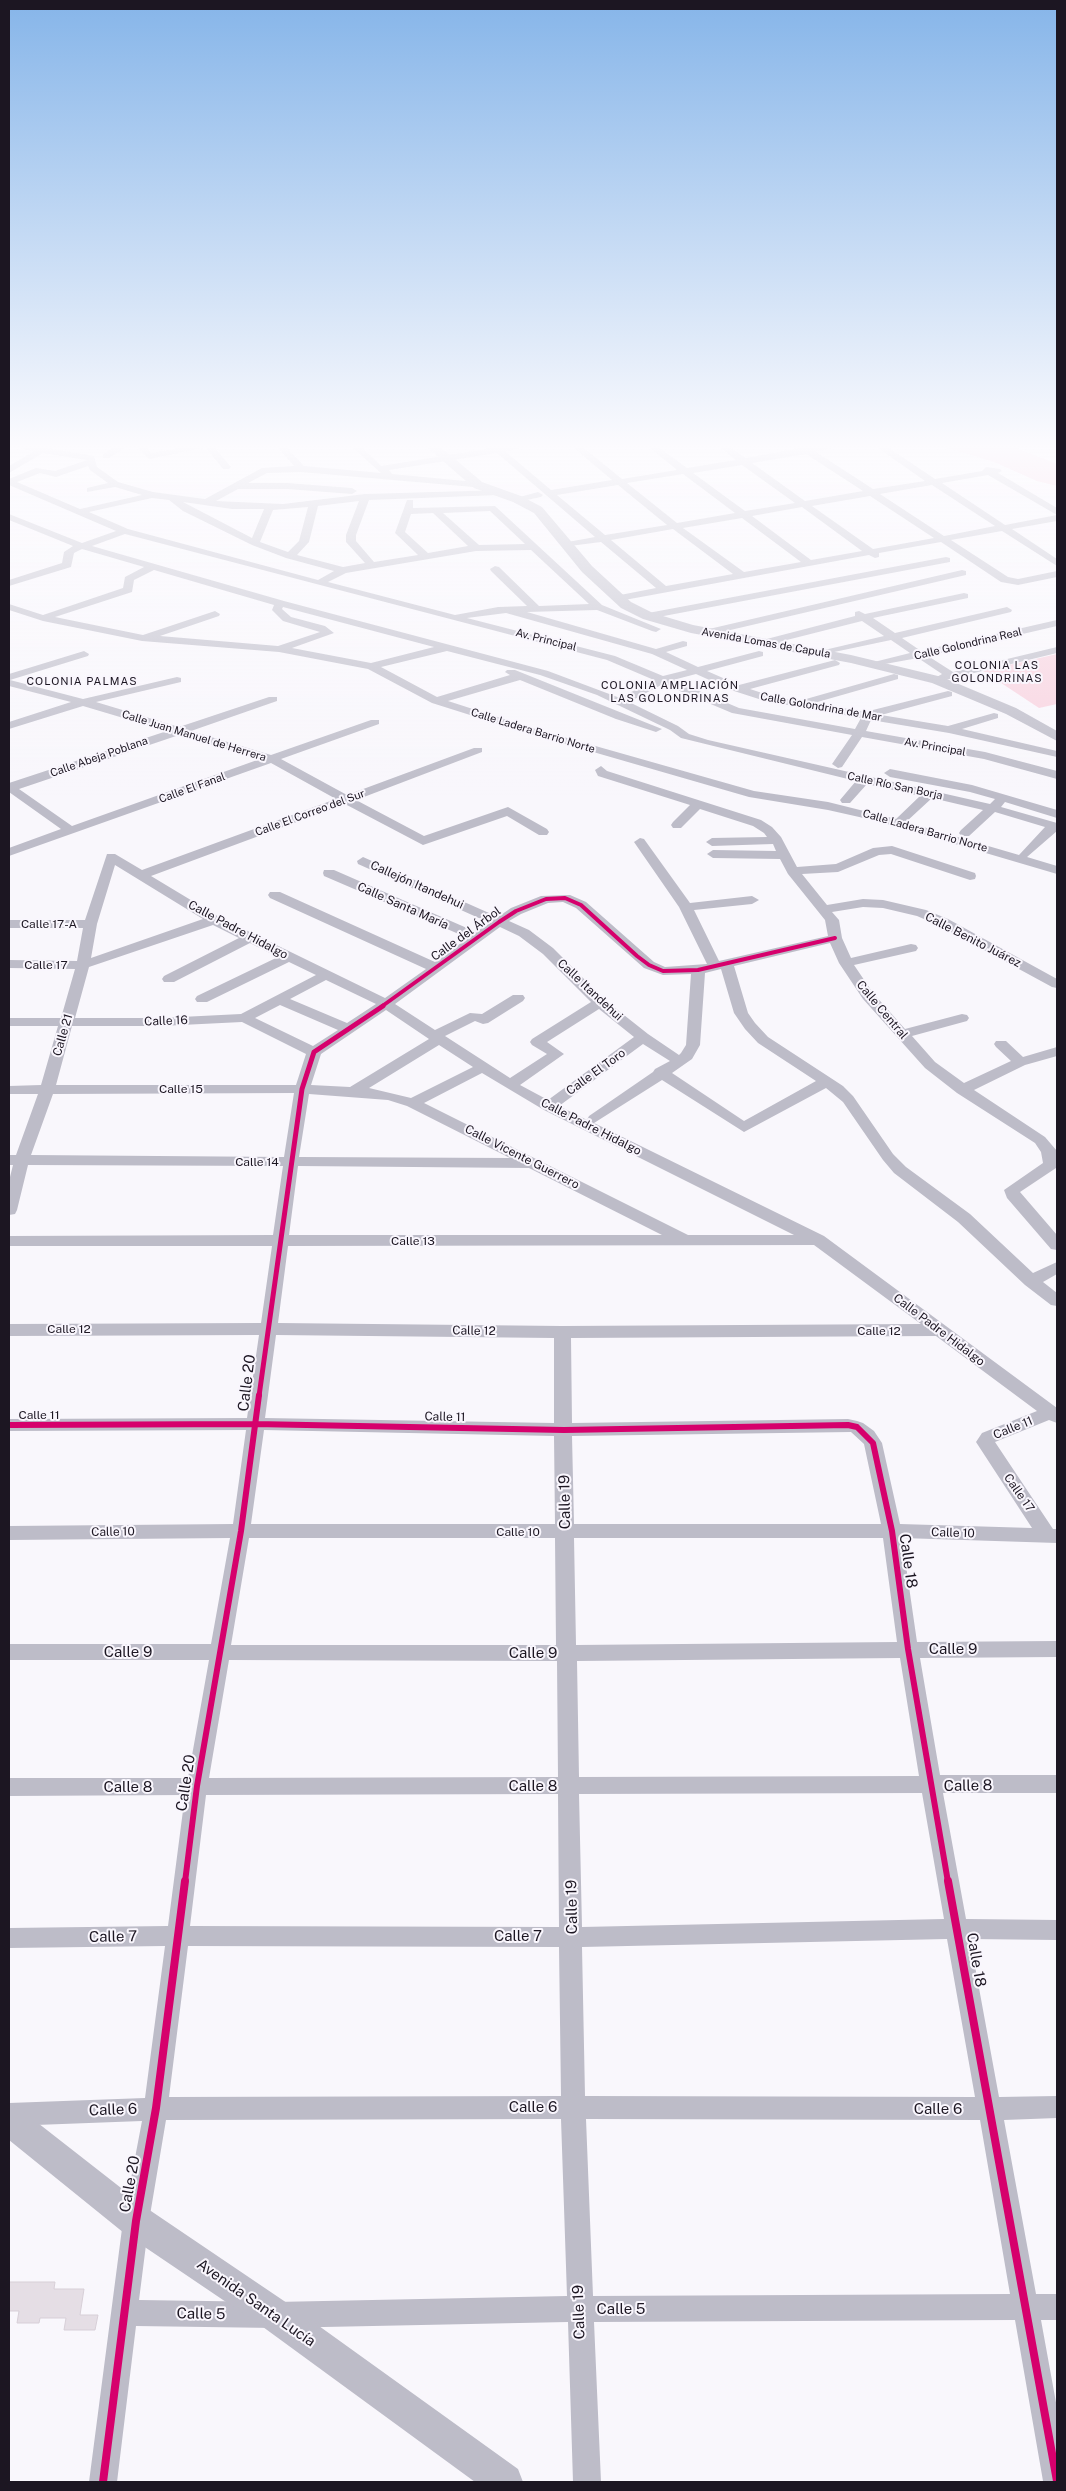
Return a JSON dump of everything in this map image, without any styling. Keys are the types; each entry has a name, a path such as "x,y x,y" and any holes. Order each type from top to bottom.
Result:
{"street":[{"path":"9,583 67,564"},
{"name":"Calle Río San Borja","path":"148,564 280,603 544,672 620,702 685,736"},
{"name":"Av. Principal","path":"246,564 611,658 665,679 736,711 1010,761 1057,775"},
{"path":"260,568 268,564"},
{"path":"322,564 343,570"},
{"path":"319,583 343,570 370,564"},
{"path":"551,564 598,607 656,629"},
{"name":"Avenida Lomas de Capula","path":"583,564 626,605 648,616 761,648 824,653 878,664 936,680 1011,711 1057,737"},
{"path":"633,564 664,590"},
{"path":"727,564 741,575"},
{"path":"618,598 802,564"},
{"path":"886,564 892,570"},
{"path":"648,616 923,564"},
{"path":"980,564 1005,580 1018,582 1057,574"},
{"path":"43,618 128,590 129,579 154,566"},
{"path":"495,569 537,610"},
{"path":"709,632 962,573"},
{"path":"812,586 864,617 950,675"},
{"path":"620,702 665,679 761,648 864,617 964,596"},
{"path":"279,649 329,633 321,628 287,619 277,610 280,603"},
{"name":"Calle Ladera Barrio Norte","path":"9,607 43,618 142,638 279,649 371,666 436,701 629,759 762,796 828,806 864,814 1057,870"},
{"path":"455,617 507,610 598,607"},
{"name":"Calle Golondrina de Mar","path":"507,610 656,652 738,689 769,699 949,730 1057,754"},
{"path":"824,653 1007,610"},
{"path":"142,638 215,614"},
{"name":"Calle Golondrina Real","path":"878,664 1057,623"},
{"path":"656,652 683,644"},
{"path":"371,666 451,648"},
{"name":"Calle Río San Borja","path":"451,648 620,717 664,732 784,762 1056,822"},
{"path":"936,680 1057,650"},
{"path":"9,677 84,654"},
{"path":"738,689 835,664"},
{"path":"436,701 520,676"},
{"path":"799,705 894,677"},
{"path":"9,726 83,702 177,680"},
{"name":"Calle Juan Manuel de Herrera","path":"9,683 83,702 272,760 423,841 504,811 513,812"},
{"path":"838,764 859,733 868,715 948,694"},
{"name":"Calle Abeja Poblana","path":"10,788 272,699"},
{"path":"949,730 994,716"},
{"name":"Calle El Fanal","path":"9,852 375,722"},
{"name":"Calle Río San Borja","path":"733,748 942,782 1004,797 1056,822"},
{"name":"Calle El Correo del Sur","path":"142,875 478,750"},
{"name":"Calle Central","path":"629,759 601,770 602,773 764,826 778,840 793,871 832,920 836,938 846,963 868,996 930,1065 962,1090 1040,1140 1049,1150 1054,1166"},
{"path":"846,800 865,779"},
{"path":"702,780 712,800 724,813"},
{"path":"10,788 71,831"},
{"path":"902,819 930,793"},
{"path":"965,833 1004,797"},
{"path":"676,825 697,805"},
{"path":"513,812 543,832"},
{"path":"1025,854 1056,822"},
{"path":"778,840 713,848 786,855"},
{"path":"640,842 686,907 721,964 750,1026 763,1040 827,1081 848,1099 888,1157 900,1170 964,1218 1031,1281 1057,1301"},
{"path":"793,871 838,868 884,850 892,850 970,876"},
{"name":"Calle Padre Hidalgo","path":"111,857 214,920 386,1004 482,1068 549,1107 818,1240 1054,1415"},
{"name":"Calle 21","path":"9,1210 16,1160 47,1090 82,965 90,924 111,857"},
{"name":"Callejón Itandehui","path":"363,861 499,922"},
{"name":"Calle Santa María","path":"329,873 478,938"},
{"path":"276,896 436,968"},
{"name":"Calle del Árbol","path":"386,1004 499,922 534,902 553,897 565,898 581,905 649,965 663,971 698,970 836,938"},
{"path":"686,907 752,900"},
{"name":"Calle Benito Juárez","path":"825,909 863,904 883,904 922,913 943,922 1057,984"},
{"name":"Calle 17","path":"9,964 82,965 214,920"},
{"name":"Calle Itandehui","path":"499,922 538,942 600,1003 643,1037 679,1061"},
{"name":"Calle 17-A","path":"9,924 90,924"},
{"path":"169,979 249,938"},
{"path":"846,963 911,948"},
{"path":"202,999 288,957"},
{"path":"594,1119 660,1072 687,1056 693,1045 698,970"},
{"path":"244,1018 326,975"},
{"path":"353,1092 436,1038 475,1016 483,1020 518,998"},
{"path":"280,1000 348,1029"},
{"path":"510,1085 556,1054 537,1042 600,1003"},
{"path":"314,1052 386,1004"},
{"name":"Calle 16","path":"9,1022 244,1018 314,1052"},
{"path":"902,1034 962,1018"},
{"name":"Calle El Toro","path":"549,1107 643,1037"},
{"path":"1000,1044 1020,1062"},
{"path":"962,1090 1020,1062 1057,1051"},
{"name":"Calle 20","path":"103,2482 136,2221 156,2108 197,1786 241,1531 267,1329 302,1089 314,1052"},
{"path":"412,1103 482,1068"},
{"path":"660,1072 741,1126 747,1126 827,1081"},
{"name":"Calle 15","path":"9,1090 302,1089 353,1092"},
{"name":"Calle Vicente Guerrero","path":"353,1092 391,1096 412,1103 685,1240"},
{"name":"Calle 14","path":"16,1160 534,1163"},
{"path":"1054,1166 1012,1190 1013,1195 1057,1245"},
{"name":"Calle 13","path":"9,1241 818,1240"},
{"path":"1031,1281 1057,1267"},
{"name":"Calle 12","path":"9,1330 267,1329 562,1332 939,1330"},
{"name":"Calle 19","path":"562,1332 570,1786 573,2107 586,2482"},
{"name":"Calle 11","path":"989,1450 985,1442 988,1438 1054,1415"},
{"name":"Calle 11","path":"9,1425 255,1424 564,1430 848,1425 863,1431 873,1443"},
{"name":"Calle 18","path":"873,1443 892,1531 908,1649 931,1786 1027,2307 1057,2481"},
{"name":"Calle 17","path":"989,1450 1053,1536"},
{"name":"Calle 10","path":"9,1534 241,1531 892,1531 1053,1536"},
{"name":"Calle 9","path":"9,1652 567,1653 1057,1649"},
{"name":"Calle 8","path":"9,1787 931,1786 1057,1784"},
{"name":"Calle 7","path":"9,1938 572,1936 958,1929 1057,1930"},
{"name":"Calle 6","path":"9,2114 156,2108 990,2109 1057,2107"},
{"name":"Avenida Santa Lucía","path":"9,2120 136,2221 275,2314 505,2482"},
{"name":"Calle 5","path":"125,2313 275,2314 579,2309 1057,2307"}],"shaded area":[{"path":"1057,654 1057,704 1039,708 983,671"}],"building":[{"path":"9,2282 55,2282 54,2289 84,2289 80,2315 98,2315 95,2330 64,2330 66,2318 40,2318 39,2323 17,2323 19,2311 9,2311"}],"cycle path":[{"path":"103,2482 136,2221 156,2108 197,1786 241,1531 302,1089 314,1052 386,1004 499,922 516,911 546,899 565,898 581,905 637,956 649,965 663,971 698,970 835,938"},
{"path":"9,1425 255,1424 564,1430 848,1425 857,1427 868,1436 873,1443 892,1531 908,1649 931,1786 1057,2481"}],"district":[{"name":"COLONIA LAS GOLONDRINAS","path":"997,672"},
{"name":"COLONIA PALMAS","path":"82,682"},
{"name":"COLONIA AMPLIACIÓN LAS GOLONDRINAS","path":"670,692"}]}
